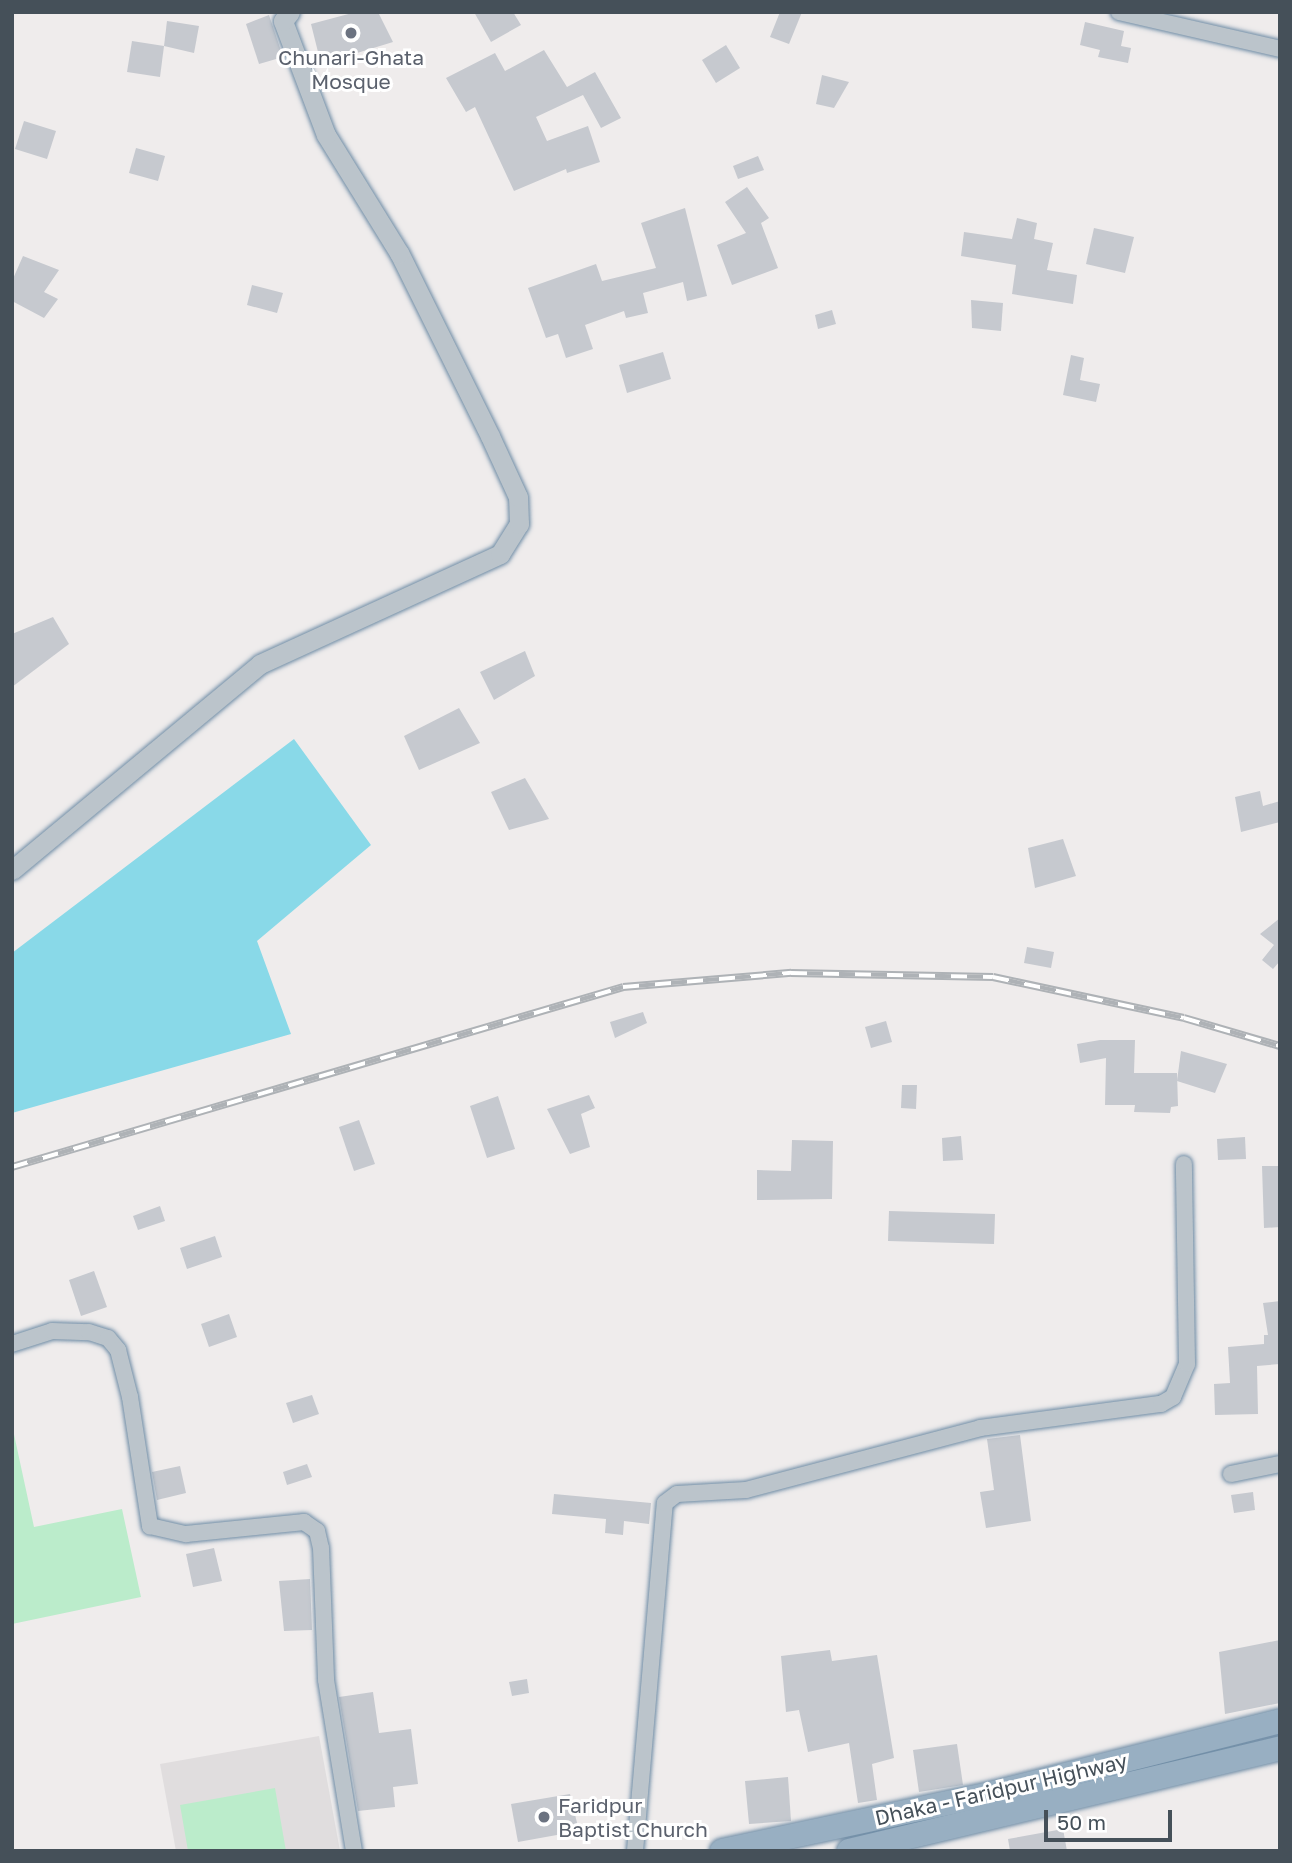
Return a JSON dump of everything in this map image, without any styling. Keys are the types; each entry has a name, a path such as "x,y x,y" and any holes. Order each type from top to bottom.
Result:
{"highway":[{"name":"Dhaka - Faridpur Highway","path":"722,1851 990,1794 1280,1721"},
{"name":"Dhaka - Faridpur Highway","path":"849,1851 1280,1748"}],"street":[{"path":"12,870 260,664 500,554 519,524 518,497 490,436 399,253 326,135 283,21 290,12"},
{"path":"1119,12 1280,49"},
{"path":"635,1851 665,1503 677,1494 746,1490 980,1428 1167,1401 1182,1384 1187,1364 1184,1164"},
{"path":"12,1344 52,1331 89,1332 108,1338 118,1350 130,1397 150,1526 186,1534 303,1522 317,1531 321,1548 326,1680 354,1851"},
{"path":"1231,1474 1280,1464"}],"shaded area":[{"path":"319,1736 340,1851 176,1851 160,1764"}],"green space":[{"path":"12,1425 34,1527 122,1509 141,1597 12,1624"},
{"path":"275,1788 286,1851 188,1851 180,1805"}],"water":[{"path":"294,739 371,845 257,941 291,1034 12,1113 12,953"}],"building":[{"name":"Chunari-Ghata Mosque","path":"356,12 378,12 393,42 321,64 311,24"},
{"path":"474,12 513,12 521,25 491,42"},
{"path":"780,12 802,12 789,44 770,37"},
{"path":"269,15 283,57 259,64 246,24"},
{"path":"167,21 199,26 194,53 164,46"},
{"path":"1085,22 1124,31 1121,46 1131,48 1128,63 1098,57 1100,50 1080,45"},
{"path":"132,41 164,46 160,77 127,72"},
{"path":"726,45 740,68 716,83 702,60"},
{"path":"544,50 567,87 595,72 621,118 601,128 583,95 536,117 547,141 588,126 600,162 567,173 566,169 514,191 475,107 466,112 446,78 495,53 505,71"},
{"path":"822,75 849,82 834,108 816,104"},
{"path":"24,121 56,131 47,159 15,149"},
{"path":"136,148 165,156 158,181 129,173"},
{"path":"758,156 764,170 738,179 733,166"},
{"path":"747,187 769,218 761,223 778,268 732,285 717,245 746,233 725,202"},
{"path":"685,208 707,296 687,301 683,282 643,293 648,313 626,318 624,311 585,325 593,349 566,358 558,334 546,338 528,288 596,264 602,281 656,268 641,223"},
{"path":"1017,218 1037,223 1034,239 1053,243 1047,270 1077,275 1073,304 1012,294 1016,265 961,256 964,232 1012,239"},
{"path":"1094,228 1134,237 1125,273 1086,264"},
{"path":"23,256 59,270 44,292 58,299 44,318 12,301 12,281"},
{"path":"252,285 283,293 277,313 247,305"},
{"path":"971,300 1003,303 1001,331 972,328"},
{"path":"832,310 836,324 818,329 815,315"},
{"path":"663,352 671,379 627,393 619,365"},
{"path":"1071,355 1084,358 1080,380 1100,384 1096,402 1063,395"},
{"path":"53,617 69,644 12,687 12,634"},
{"path":"525,651 535,676 494,700 480,672"},
{"path":"459,708 480,743 419,770 404,736"},
{"path":"525,778 549,819 509,830 491,792"},
{"path":"1260,791 1263,806 1280,801 1280,822 1241,832 1235,797"},
{"path":"1063,839 1076,876 1035,888 1028,848"},
{"path":"1280,918 1280,961 1273,969 1262,960 1274,945 1260,934"},
{"path":"1027,947 1054,952 1051,968 1024,963"},
{"path":"643,1012 647,1023 615,1038 610,1022"},
{"path":"886,1021 892,1042 871,1048 865,1027"},
{"path":"1100,1040 1135,1040 1134,1073 1177,1073 1178,1106 1171,1107 1170,1113 1134,1112 1135,1105 1105,1105 1106,1058 1080,1063 1077,1044"},
{"path":"1181,1051 1227,1064 1215,1093 1177,1081"},
{"path":"902,1085 917,1085 916,1109 901,1108"},
{"path":"589,1095 595,1108 581,1114 590,1147 570,1154 547,1109"},
{"path":"498,1096 515,1149 487,1158 470,1106"},
{"path":"359,1120 375,1164 354,1171 339,1127"},
{"path":"961,1136 963,1160 943,1161 942,1138"},
{"path":"1245,1137 1246,1159 1218,1160 1217,1139"},
{"path":"792,1140 833,1141 832,1199 757,1200 757,1170 791,1171"},
{"path":"1262,1166 1278,1166 1280,1227 1264,1228"},
{"path":"160,1206 165,1221 138,1230 133,1216"},
{"path":"889,1211 995,1214 994,1244 888,1241"},
{"path":"215,1236 222,1257 187,1269 180,1248"},
{"path":"94,1271 107,1307 81,1316 69,1280"},
{"path":"1280,1301 1280,1364 1257,1366 1258,1414 1215,1415 1214,1384 1230,1383 1228,1347 1264,1344 1264,1335 1268,1335 1263,1303"},
{"path":"229,1314 237,1337 209,1347 201,1324"},
{"path":"312,1395 319,1414 293,1423 286,1403"},
{"path":"1020,1435 1031,1521 986,1528 980,1492 994,1490 987,1439"},
{"path":"307,1464 312,1477 287,1485 283,1472"},
{"path":"180,1466 186,1493 157,1500 152,1472"},
{"path":"1253,1492 1255,1510 1234,1513 1231,1495"},
{"path":"554,1494 651,1503 649,1524 624,1521 623,1535 605,1533 606,1519 552,1514"},
{"path":"214,1548 222,1581 193,1587 186,1554"},
{"path":"310,1579 312,1630 284,1631 279,1581"},
{"path":"1280,1640 1280,1703 1225,1714 1219,1652"},
{"path":"830,1650 832,1661 877,1655 894,1758 872,1764 877,1800 858,1803 849,1743 808,1752 799,1710 786,1712 781,1656"},
{"path":"527,1679 529,1693 512,1696 509,1682"},
{"path":"373,1692 379,1733 411,1729 418,1784 393,1787 395,1807 358,1811 339,1697"},
{"path":"957,1744 963,1785 919,1792 913,1750"},
{"path":"788,1777 791,1821 749,1824 745,1781"},
{"name":"Faridpur Baptist Church","path":"570,1794 579,1831 518,1842 511,1804"},
{"path":"1063,1829 1067,1851 1010,1851 1008,1839"}],"railway":[{"path":"12,1167 623,987 791,973 993,977 1184,1018 1280,1046"}],"place":[{"name":"Chunari-Ghata Mosque","path":"351,33"},
{"name":"Faridpur Baptist Church","path":"544,1817"}]}
